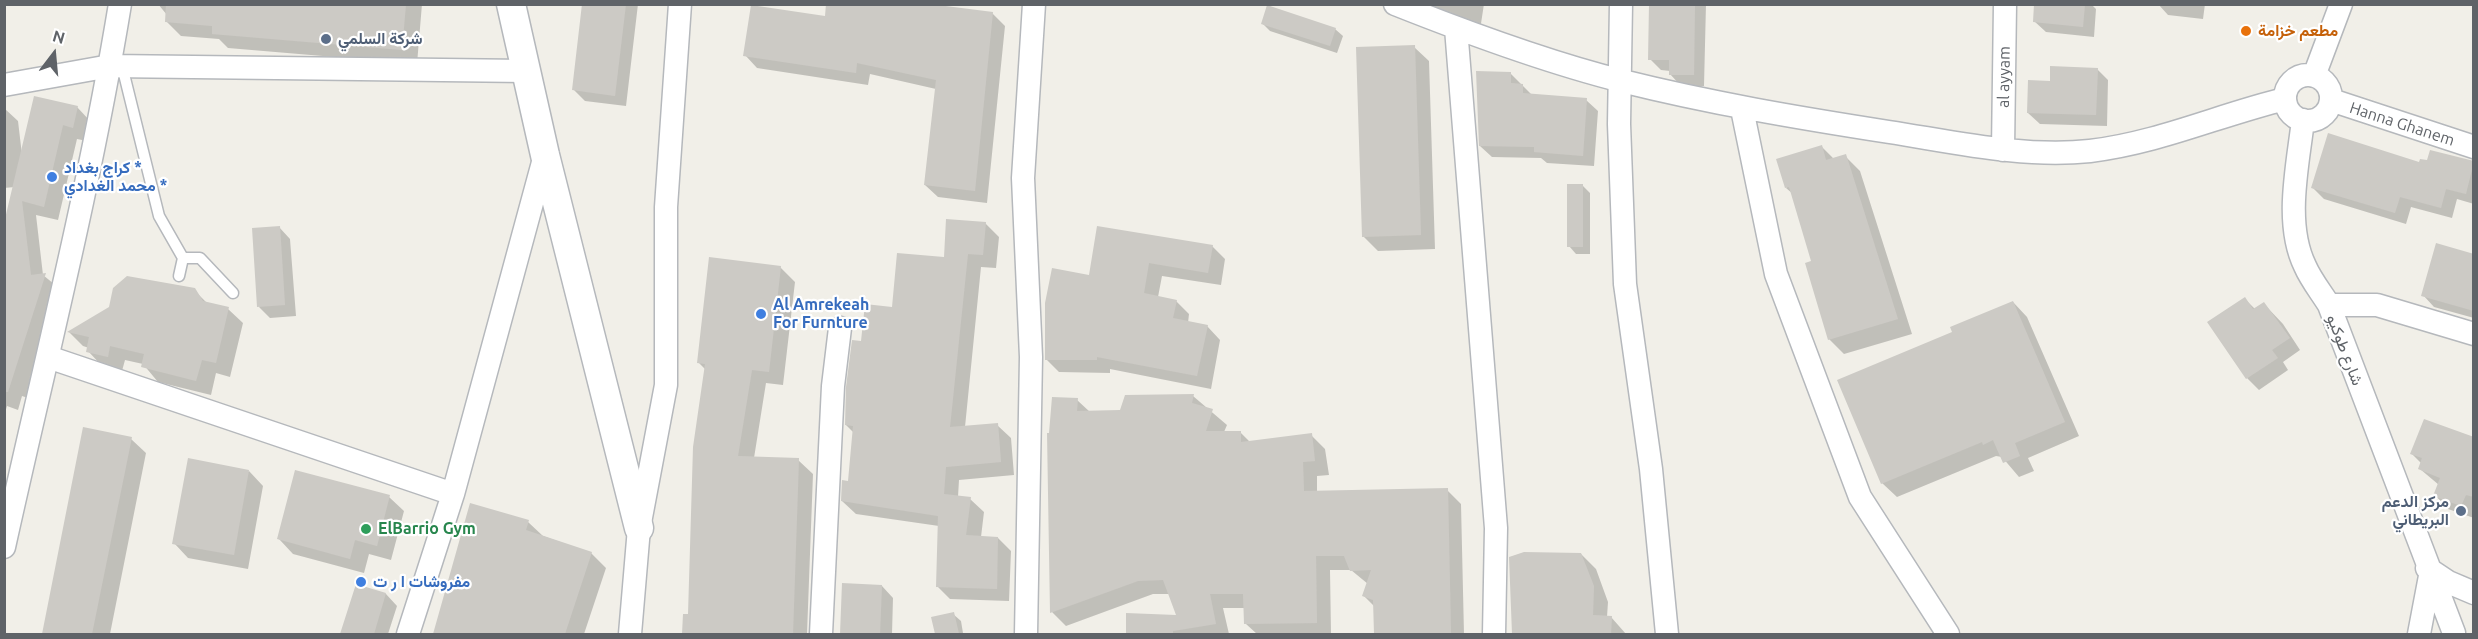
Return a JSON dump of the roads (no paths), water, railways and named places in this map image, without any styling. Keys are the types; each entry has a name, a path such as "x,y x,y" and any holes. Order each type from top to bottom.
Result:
{"street":[{"path":"4,546 116,66 120,4"},
{"path":"511,4 545,155 639,528"},
{"path":"630,634 639,528 666,385 666,207 680,4"},
{"path":"1026,634 1031,357 1023,178 1034,4"},
{"path":"1395,4 1456,28 1620,81 1742,109 2003,150 2088,151 2122,145 2177,134 2248,108 2285,99"},
{"path":"1621,4 1620,81 1625,284 1651,470 1667,634"},
{"name":"al ayyam","path":"2003,150 2005,4"},
{"path":"2314,76 2341,4"},
{"path":"1456,28 1496,528 1494,634"},
{"path":"4,85 116,66 526,71"},
{"path":"2307,75 2314,76 2327,85 2331,100 2325,114 2311,121 2303,120 2291,112 2285,99 2286,92 2294,80 2307,75"},
{"name":"Hanna Ghanem","path":"2331,100 2474,147"},
{"path":"1742,109 1776,274 1860,497 1948,634"},
{"name":"شارع طوكيو","path":"2303,120 2295,199 2296,235 2304,265 2329,306 2428,572 2455,634"},
{"path":"408,634 453,494 545,155"},
{"path":"2329,306 2377,305 2474,334"},
{"path":"820,634 833,386 840,328"},
{"path":"48,357 453,494"},
{"path":"2455,634 2436,629 2420,634 2428,572 2474,593"}],"lane":[{"path":"116,66 159,216 183,258 179,276"},
{"path":"183,258 200,258 233,292"}],"place":[{"name":"مطعم خزامة","path":"2246,31"},
{"name":"شركة السلمي","path":"326,39"},
{"name":"كراج بغداد * محمد الغدادي *","path":"52,177"},
{"name":"Al Amrekeah For Furnture","path":"761,314"},
{"name":"مركز الدعم البريطاني","path":"2461,511"},
{"name":"ElBarrio Gym","path":"366,529"},
{"name":"مفروشات ا ر ت","path":"361,582"}]}
